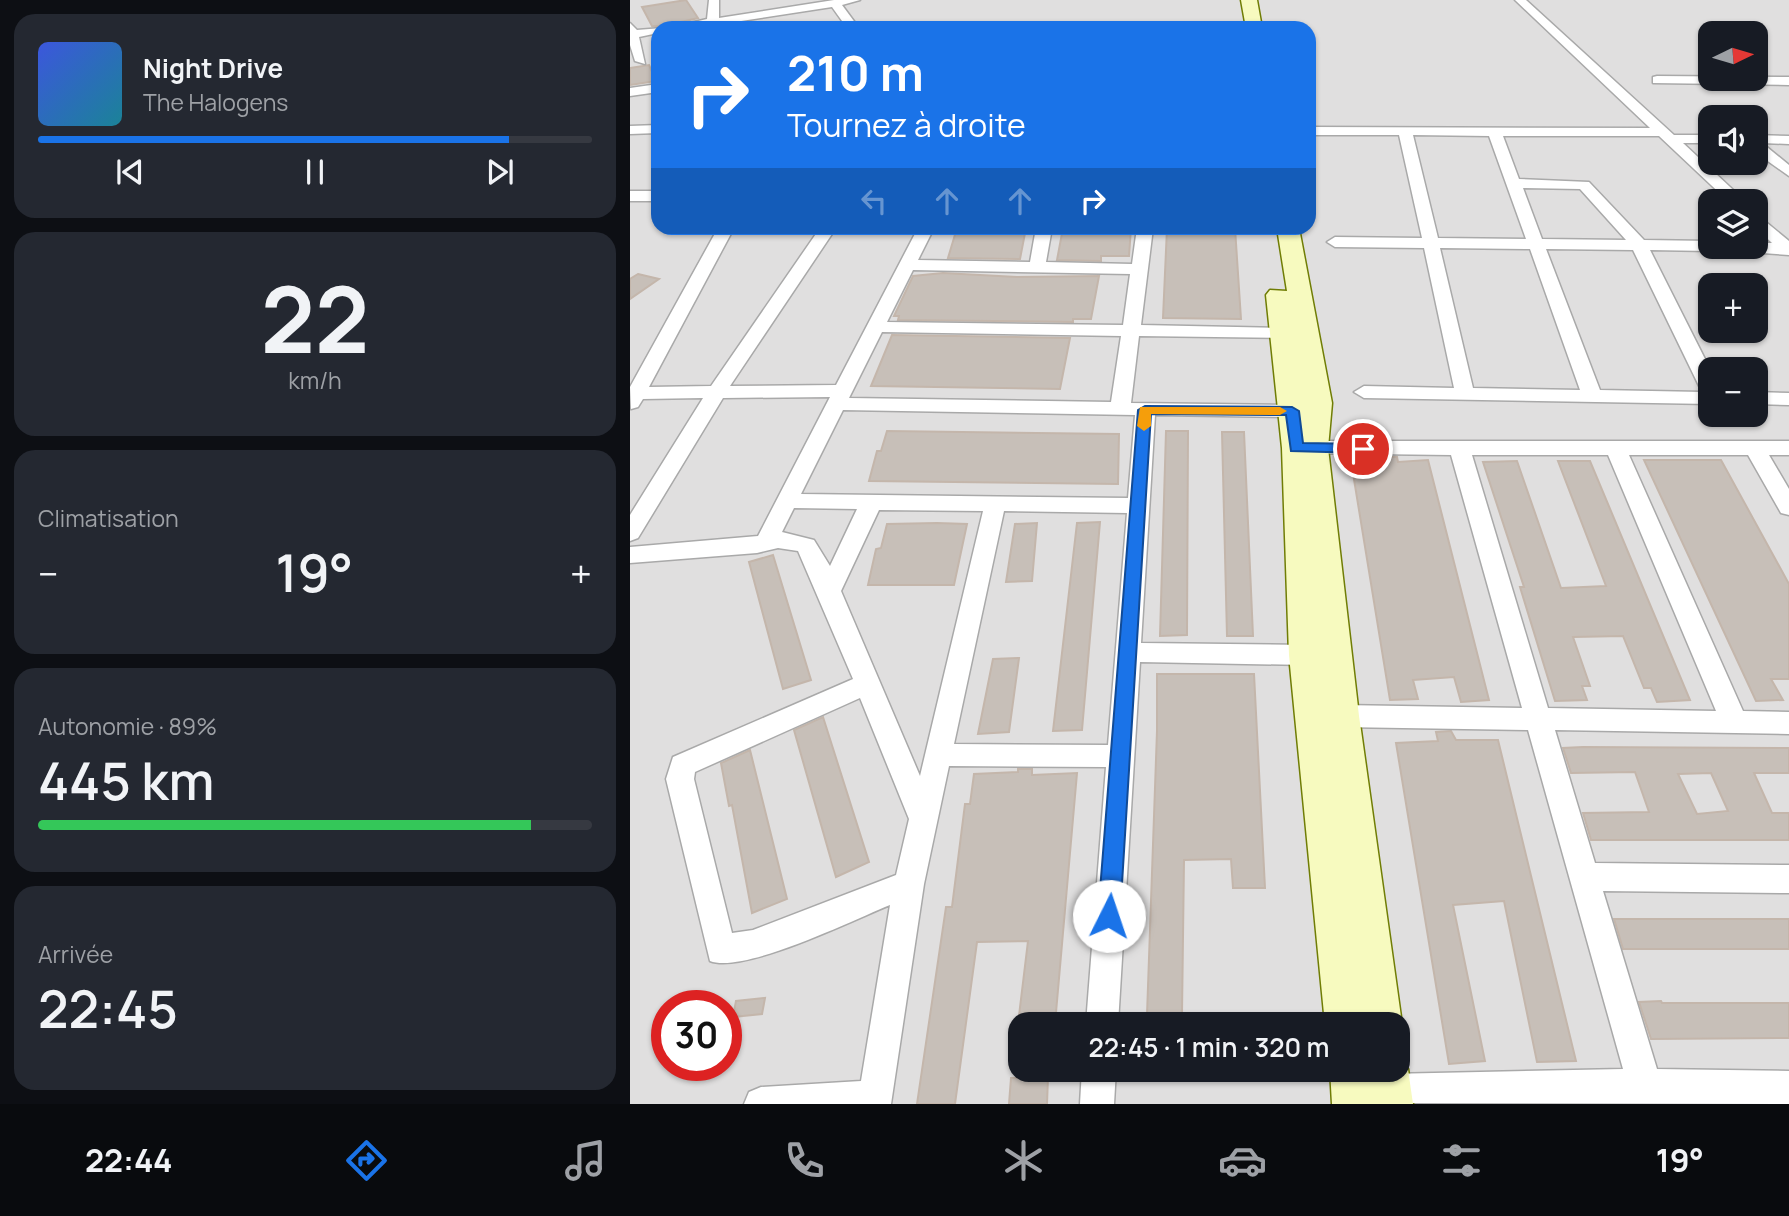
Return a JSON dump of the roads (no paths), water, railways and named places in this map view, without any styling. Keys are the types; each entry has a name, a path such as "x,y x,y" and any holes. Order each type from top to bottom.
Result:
{"street":[{"path":"713,21 714,0"},
{"path":"719,21 855,0"},
{"path":"1249,0 1253,21"},
{"path":"1520,0 1724,189"},
{"path":"835,3 846,21"},
{"path":"636,62 631,30 651,30"},
{"path":"1657,80 1789,81"},
{"path":"630,92 651,89"},
{"path":"630,130 651,130"},
{"path":"1405,130 1465,394"},
{"path":"1494,130 1592,396"},
{"path":"1316,131 1494,130 1698,138"},
{"path":"1768,139 1789,140"},
{"path":"1768,155 1789,172"},
{"path":"1514,183 1584,185 1639,245 1698,365"},
{"path":"630,196 651,196"},
{"path":"1768,230 1788,249"},
{"path":"632,397 722,235"},
{"path":"630,533 717,392 823,235"},
{"path":"766,541 922,235"},
{"path":"1037,267 1043,235"},
{"path":"1103,1012 1138,506 1132,410 1131,331 1144,235"},
{"path":"1269,235 1284,333 1292,411 1305,448 1377,1012"},
{"path":"1289,235 1318,403 1305,448 1306,655 1347,1012"},
{"path":"1335,242 1698,246"},
{"path":"1768,248 1788,249"},
{"path":"906,265 1139,270"},
{"path":"874,327 1284,333"},
{"path":"632,397 717,392 1132,410 1292,411"},
{"path":"1364,392 1698,398"},
{"path":"1768,398 1789,399"},
{"path":"1305,448 1789,448"},
{"path":"1755,448 1789,508"},
{"path":"1616,449 1734,722"},
{"path":"1460,450 1536,721 1647,1095"},
{"path":"785,501 1138,506"},
{"path":"829,591 871,503"},
{"path":"761,1104 874,1100 909,884 995,505"},
{"path":"630,555 790,540 804,543 811,549 924,820"},
{"path":"1128,652 1306,655"},
{"path":"867,684 683,765 680,779 721,950 753,945 909,884"},
{"path":"1340,716 1789,723"},
{"path":"939,755 1120,756"},
{"path":"1584,877 1789,880"},
{"path":"1097,1104 1098,1082"},
{"path":"1374,1088 1647,1095 1789,1088"}]}
